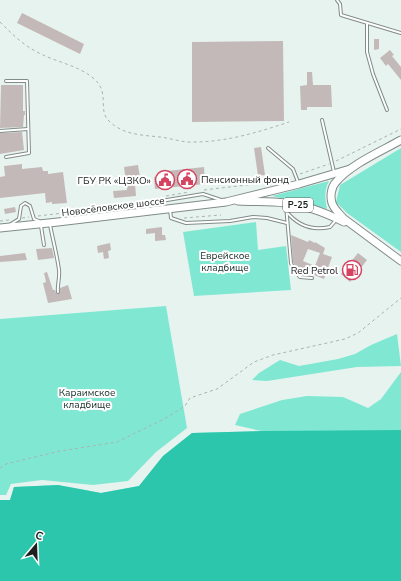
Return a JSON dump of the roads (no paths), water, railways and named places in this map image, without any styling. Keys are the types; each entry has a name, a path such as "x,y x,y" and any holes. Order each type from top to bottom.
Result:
{"main road":[{"path":"399,260 343,218 332,203 332,190 335,183 350,169 401,140"},
{"name":"Новосёловское шоссе","path":"3,228 49,224 227,202 299,184 350,169"},
{"name":"Новосёловское шоссе","path":"227,202 286,203 304,206 337,219 362,232"}],"lane":[{"path":"337,0 340,4 341,15 401,33"},
{"path":"367,23 367,52 373,74 387,110"},
{"path":"6,81 27,81 29,153 6,157"},
{"path":"322,120 334,174"},
{"path":"0,131 28,129"},
{"path":"268,148 293,169 299,184"},
{"path":"142,213 155,202 203,194 227,202"},
{"path":"3,228 19,219 21,206 25,203 30,206 33,217 36,220 58,222"},
{"path":"286,203 291,264 300,277 312,278"},
{"path":"169,209 171,218 186,223 230,221 253,217 267,218 287,223"},
{"path":"286,211 296,222 316,229 330,227 337,219"},
{"path":"41,224 44,245"},
{"path":"49,224 59,272 57,286 58,292"}],"place":[{"name":"Пенсионный фонд","path":"187,179"},
{"name":"ГБУ РК «ЦЗКО»","path":"165,180"},
{"name":"Red Petrol","path":"352,270"}],"park label":[{"name":"Еврейское кладбище","path":"225,260"},
{"name":"Караимское кладбище","path":"87,398"}]}
